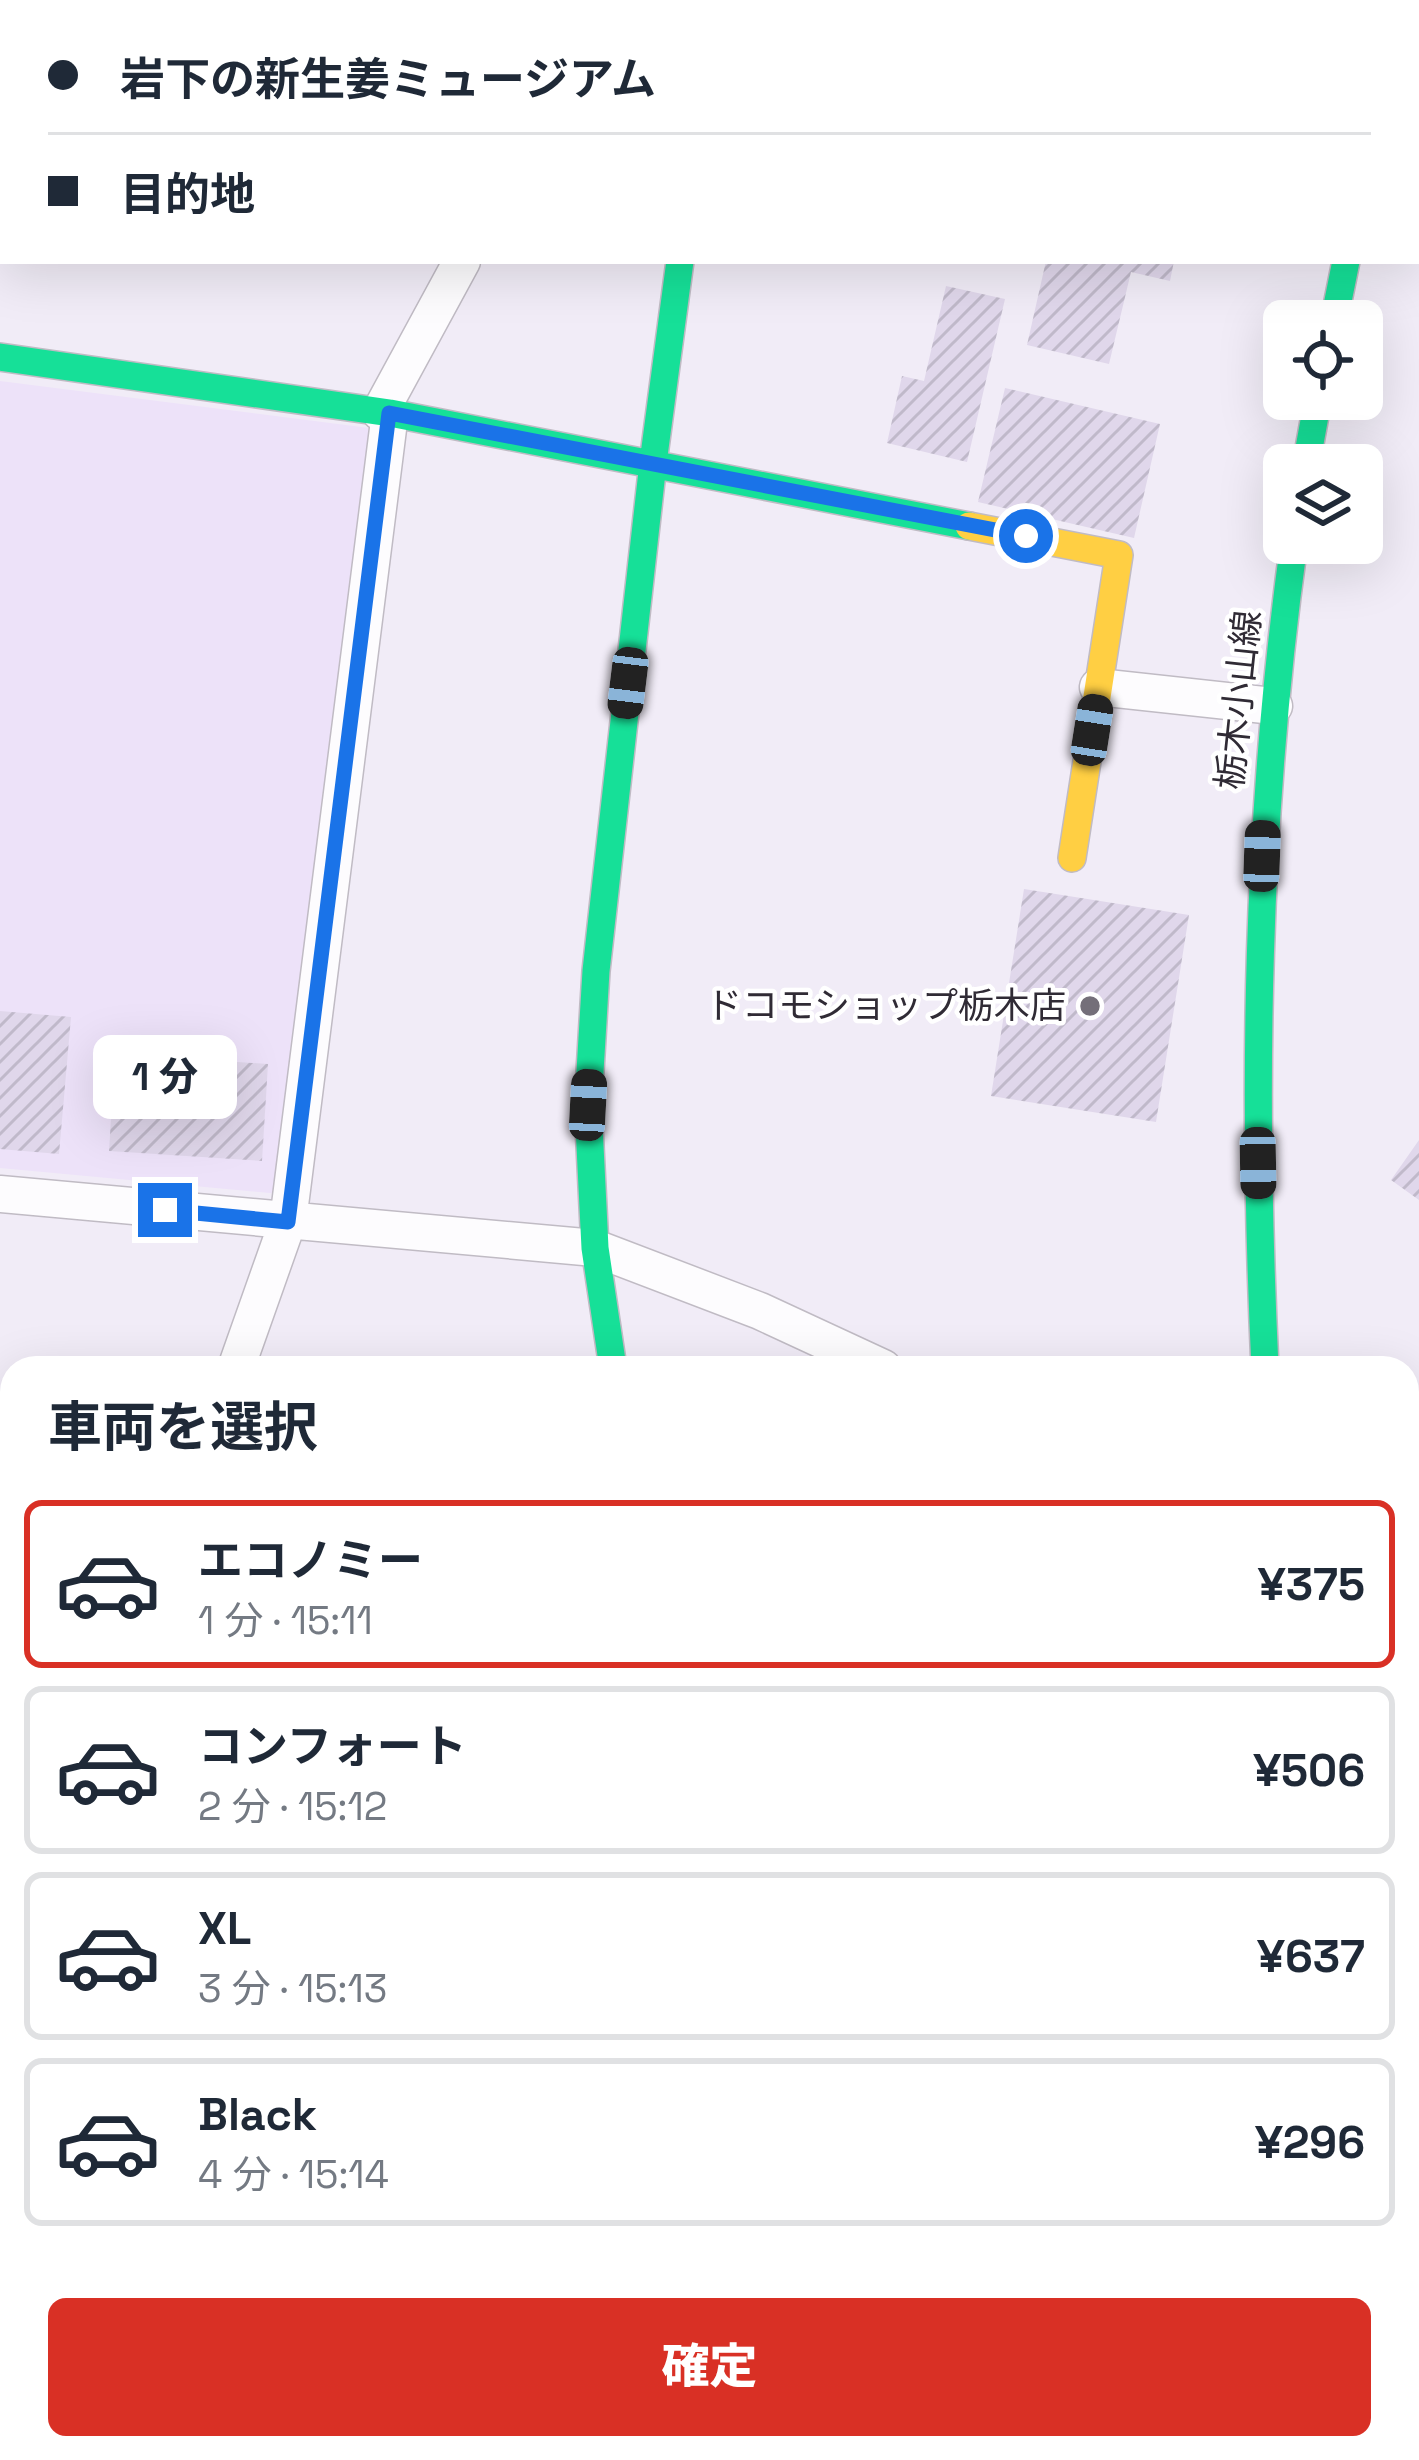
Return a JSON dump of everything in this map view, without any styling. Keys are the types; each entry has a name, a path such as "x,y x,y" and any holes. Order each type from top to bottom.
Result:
{"street":[{"path":"240,1356 288,1222 385,413 460,264"},
{"path":"611,1356 595,1248 588,1105 596,971 652,463 680,264"},
{"path":"1338,300 1345,264"},
{"path":"0,357 385,413 1119,555 1072,858"},
{"name":"栃木小山線","path":"1265,1356 1254,1039 1263,810 1291,564"},
{"path":"1098,687 1274,706"},
{"path":"0,1194 595,1248 760,1311 857,1356"}],"shaded area":[{"path":"0,381 369,428 280,1194 0,1168"}],"building":[{"path":"1045,264 1173,264 1170,281 1131,272 1109,364 1027,345"},
{"path":"946,286 1005,299 967,462 887,443 902,376 924,381"},
{"path":"1005,388 1160,424 1134,538 978,502"},
{"name":"ドコモショップ栃木店","path":"1024,889 1189,915 1156,1122 991,1096"},
{"path":"0,1011 71,1017 59,1154 0,1149"},
{"path":"115,1054 268,1064 262,1161 109,1151"},
{"path":"1419,1140 1419,1200 1391,1180"}],"traffic: fast":[{"path":"611,1356 595,1248 588,1105 596,971 680,264"},
{"path":"1338,300 1345,264"},
{"path":"0,357 390,413 969,526"},
{"path":"1310,444 1314,420"},
{"path":"1265,1356 1260,955 1272,749 1291,564"}],"traffic: slow":[{"path":"969,526 1119,555 1072,858"}],"place":[{"name":"ドコモショップ栃木店","path":"1090,1006"}],"route":[{"path":"165,1210 288,1222 389,413 1026,536"}]}
